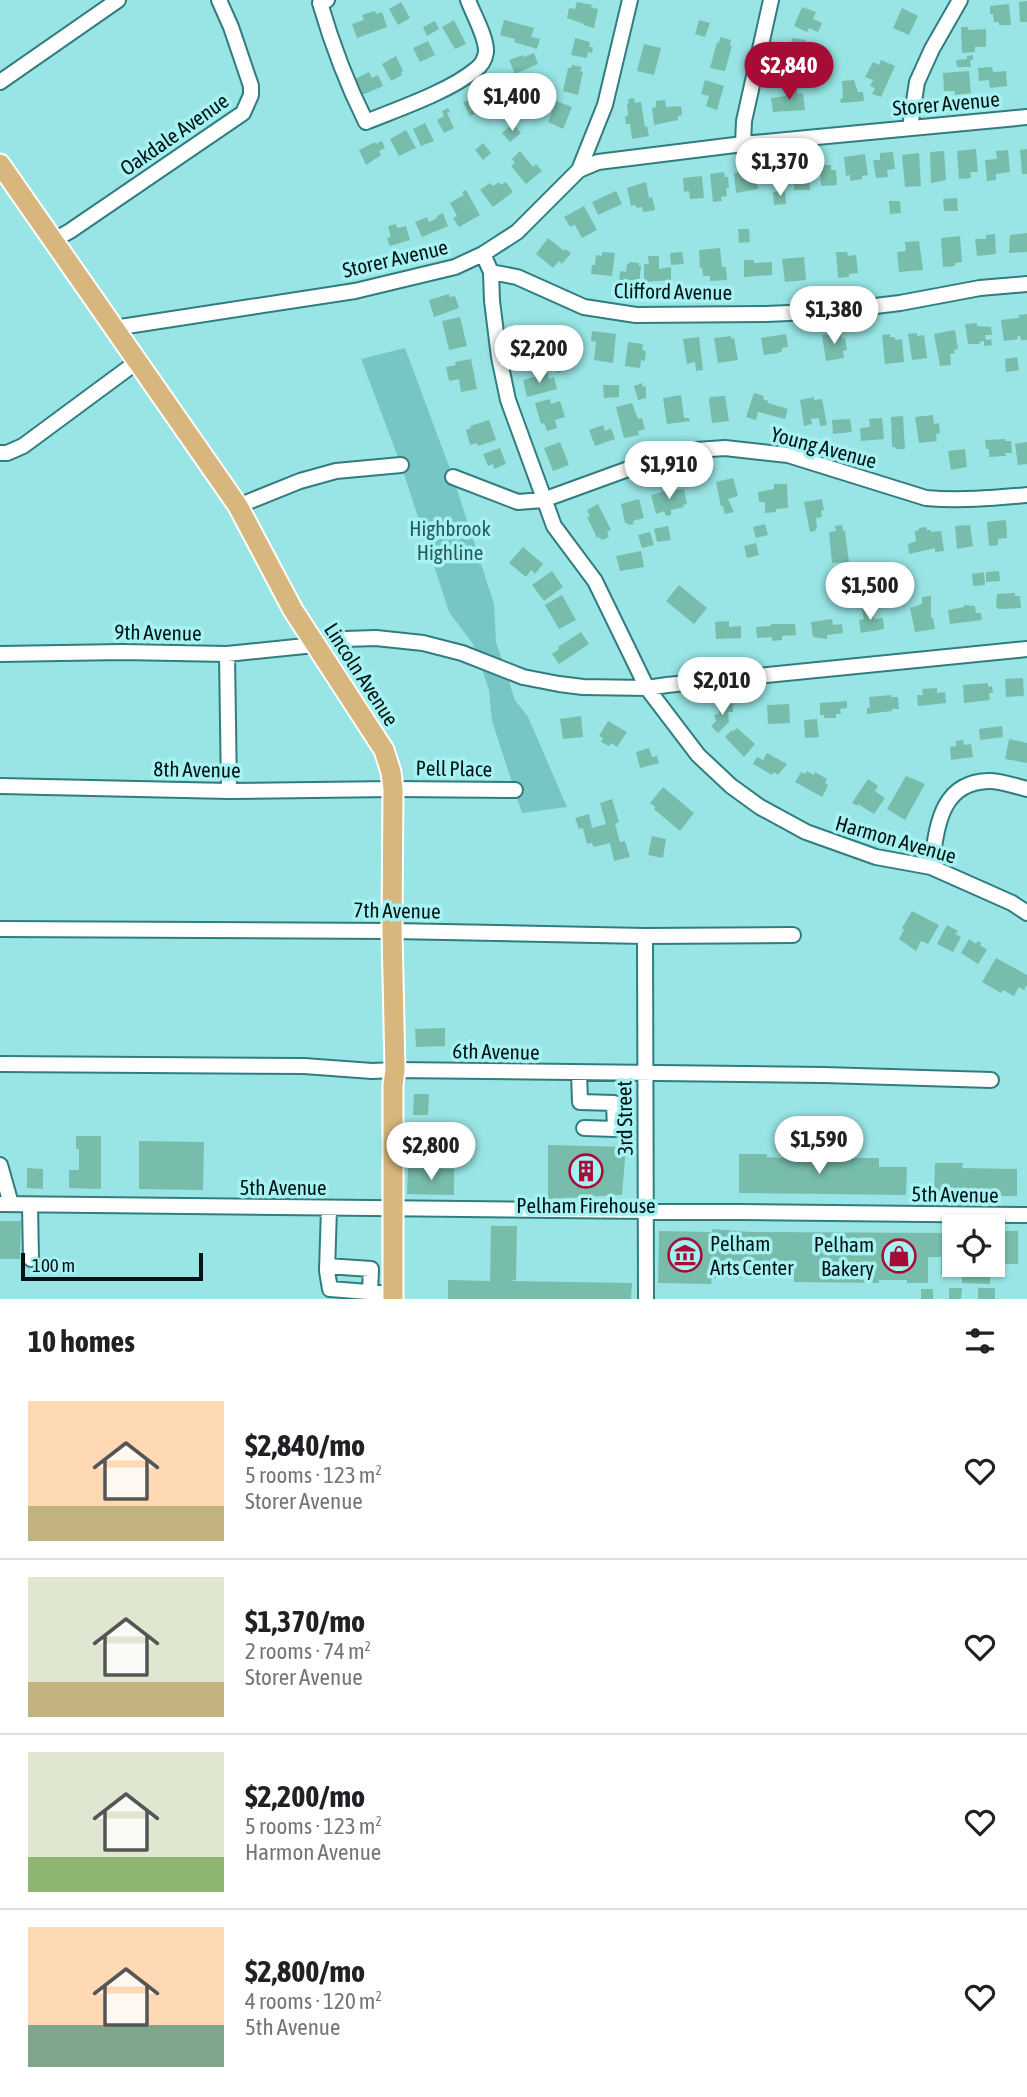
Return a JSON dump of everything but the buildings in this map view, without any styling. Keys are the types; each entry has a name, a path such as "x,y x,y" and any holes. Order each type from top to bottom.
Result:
{"main road":[{"name":"Lincoln Avenue","path":"0,164 238,506 274,577 384,750 393,789 393,1296"}],"street":[{"path":"0,82 118,0"},
{"name":"Oakdale Avenue","path":"54,240 229,125 243,113 251,95 251,86 219,0"},
{"path":"579,170 605,105 630,0"},
{"path":"743,144 744,121 771,0"},
{"path":"910,127 917,82 960,0"},
{"path":"324,2 350,88 366,122 449,86 482,64 486,46 469,2"},
{"name":"Storer Avenue","path":"114,328 355,291 455,267 483,254 517,232 579,170 598,162 743,144 1027,117"},
{"name":"Harmon Avenue","path":"483,254 491,272 499,357 508,400 554,526 595,581 647,688 698,755 731,786 760,807 806,832 876,857 931,867 1012,903 1027,914"},
{"name":"Clifford Avenue","path":"491,272 517,278 584,307 636,315 766,314 834,310 900,303 980,288 1027,284"},
{"path":"0,453 23,446 138,361"},
{"name":"Young Avenue","path":"453,477 518,502 543,500 664,456 725,448 788,456 926,498 969,500 1027,495"},
{"path":"238,506 300,481 336,471 401,465"},
{"name":"9th Avenue","path":"0,654 227,654 315,645 345,639 376,638 423,643 462,653 523,677 583,687 647,688 1027,649"},
{"path":"227,654 229,792"},
{"path":"931,867 944,807 953,794 965,786 991,781 1027,789"},
{"name":"8th Avenue","path":"0,786 229,792 393,789"},
{"name":"Pell Place","path":"393,789 515,790"},
{"name":"7th Avenue","path":"0,929 392,931 645,936 793,935"},
{"name":"3rd Street","path":"645,936 646,1299"},
{"name":"6th Avenue","path":"0,1064 304,1066 372,1072 395,1070 824,1075 991,1080"},
{"path":"579,1073 580,1102 614,1102 615,1129 584,1129"},
{"path":"0,1165 5,1204"},
{"name":"5th Avenue","path":"5,1204 1027,1215"},
{"path":"30,1205 31,1259"},
{"path":"329,1208 327,1266 330,1289 393,1296"},
{"path":"327,1266 371,1269 370,1293"}],"green space":[{"name":"Highbrook Highline","path":"405,348 453,477 494,604 496,642 515,700 528,717 567,807 522,813 492,721 489,690 473,644 449,612 401,465 361,359"}],"place":[{"name":"Pelham Firehouse","path":"586,1171"},
{"name":"Pelham Arts Center","path":"685,1255"},
{"name":"Pelham Bakery","path":"899,1256"}]}
